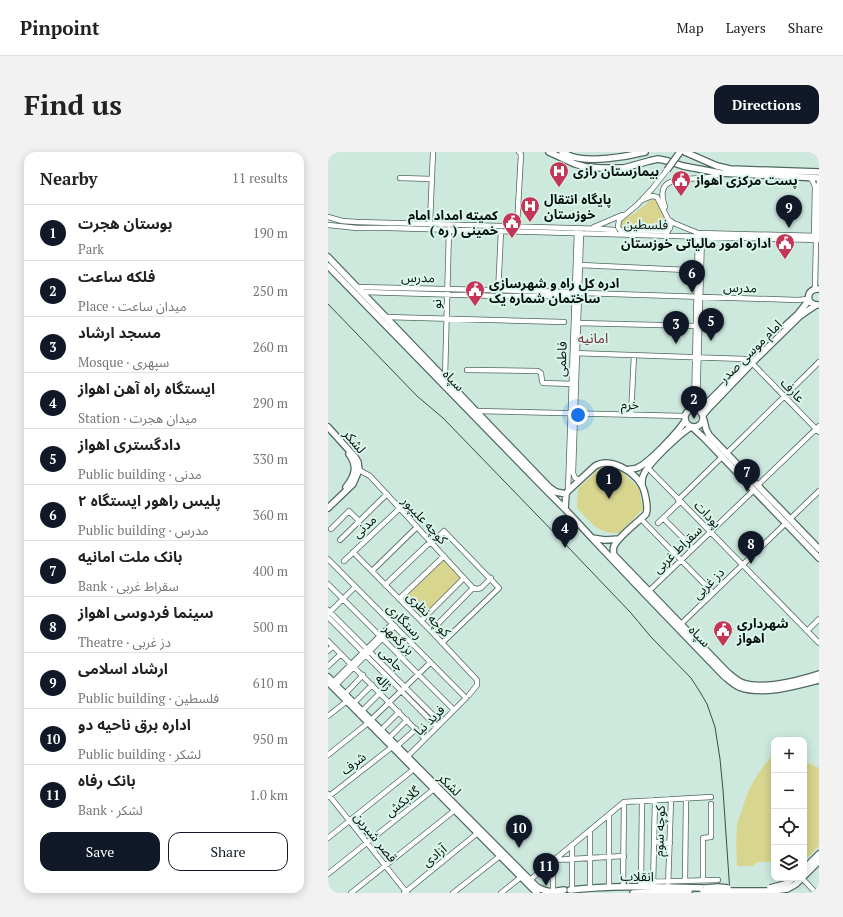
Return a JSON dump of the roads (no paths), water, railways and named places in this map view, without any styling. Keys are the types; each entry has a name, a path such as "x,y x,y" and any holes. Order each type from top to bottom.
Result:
{"main road":[{"path":"549,152 575,164 586,167 624,168 649,160 658,159 683,166 720,173 819,178"},
{"path":"555,152 596,162"},
{"path":"588,159 620,157 645,152"},
{"path":"667,170 680,152"},
{"path":"685,152 717,166 730,169 819,172"},
{"path":"566,155 578,161 604,163 605,166 602,168"},
{"name":"سپاه","path":"328,257 553,490 556,492 567,493"},
{"name":"سپاه","path":"328,266 565,509"},
{"name":"امام موسی صدر","path":"704,418 708,409 798,314 809,299 808,296 810,292 818,289"},
{"path":"809,299 811,303 818,305"},
{"name":"امام موسی صدر","path":"697,409 751,362 800,316 818,305"},
{"path":"627,470 637,468 647,461 679,429 688,411 697,409 704,418 709,435 724,455"},
{"path":"685,418 688,425 724,455 788,521 819,549"},
{"path":"642,485 627,470 612,464 600,463 567,493 565,509 592,538 605,540 619,539 646,514 648,507 642,485 643,476 650,464 682,433 692,427 695,428 701,425 704,418"},
{"name":"لشکر","path":"328,427 355,456 358,462 359,470 353,484 328,508"},
{"name":"لشکر","path":"328,432 345,448 352,458 355,468 354,476 328,505"},
{"path":"788,521 818,558"},
{"name":"سپاه","path":"592,538 647,593 681,624 734,678 752,685 764,685 778,684 819,674"},
{"name":"سپاه","path":"619,539 614,546 614,555 647,593 731,682 740,687 751,690 764,690 779,689 819,680"},
{"name":"لشکر","path":"328,677 347,701 394,746 434,790 455,810 537,887 544,892 555,892"},
{"name":"لشکر","path":"332,683 362,710 370,722 381,730 394,746 407,756 500,856 537,893"},
{"path":"807,866 819,854"},
{"path":"807,873 819,863"},
{"path":"703,890 789,888 798,881"},
{"name":"انقلاب","path":"570,891 653,884 668,888 703,890"},
{"name":"انقلاب","path":"633,893 703,890"},
{"path":"555,892 570,891"}],"street":[{"path":"430,223 433,152"},
{"path":"517,226 521,153"},
{"path":"667,170 642,200 619,220 617,232 667,233 671,222 662,199 662,192 666,186 672,181 711,177 720,173"},
{"path":"810,177 815,187 818,289"},
{"path":"400,178 432,179"},
{"path":"817,237 819,182"},
{"path":"642,200 652,196 657,197 666,216 671,222 700,235 697,357"},
{"path":"587,229 596,227 627,213"},
{"name":"فلسطین","path":"328,217 342,221 517,226 579,232 587,229 617,232 626,235 667,233 817,237"},
{"path":"405,222 405,228"},
{"name":"فلسطین","path":"328,225 357,228 617,232"},
{"name":"نو","path":"444,378 449,229"},
{"path":"498,293 501,231"},
{"name":"فاطمی","path":"575,353 578,323 577,294 580,265 579,232"},
{"name":"فاطمی","path":"567,493 574,384 579,232"},
{"path":"580,265 687,270"},
{"name":"مدرس","path":"357,287 447,292"},
{"name":"مدرس","path":"362,292 571,292 577,294 797,300 809,299"},
{"path":"697,409 696,326 699,297"},
{"path":"386,317 564,322"},
{"path":"578,323 696,326"},
{"path":"575,353 745,359 751,362"},
{"path":"631,415 634,355"},
{"name":"عارف","path":"751,362 818,429"},
{"path":"658,523 724,455 819,362"},
{"path":"468,370 538,371 541,373 543,383 574,384"},
{"name":"خرم","path":"476,411 572,413 685,418"},
{"name":"فاطمی","path":"572,413 572,473 575,478 580,480"},
{"name":"سقراط غربی","path":"647,593 818,429"},
{"name":"پودات","path":"648,468 819,643"},
{"name":"کوچه علیپور","path":"359,470 370,476 473,588"},
{"name":"دز غربی","path":"681,624 819,491"},
{"path":"340,540 387,494"},
{"name":"مدنی","path":"344,561 400,508"},
{"path":"331,529 349,511 359,521"},
{"path":"663,518 693,548"},
{"path":"641,519 713,593"},
{"path":"372,571 417,527"},
{"path":"385,585 444,531 491,578 499,588 442,643"},
{"name":"کوچه نظری","path":"353,552 477,680 477,685 467,696"},
{"path":"399,599 444,556"},
{"name":"رستگاری","path":"328,559 430,663 467,696"},
{"path":"420,620 464,578"},
{"path":"430,630 473,588 481,588 491,578"},
{"name":"بزرگمهر","path":"328,584 454,710"},
{"path":"329,613 356,587"},
{"name":"جامی","path":"329,613 439,725"},
{"path":"807,631 819,619"},
{"path":"332,683 367,652 393,625"},
{"name":"ژاله","path":"328,641 425,739"},
{"path":"328,651 333,646"},
{"path":"328,666 341,654"},
{"path":"328,755 370,722 430,663"},
{"path":"345,694 363,675"},
{"path":"354,702 372,685"},
{"path":"362,710 380,693"},
{"name":"فرید نیا","path":"407,756 467,696"},
{"path":"328,716 347,701"},
{"path":"381,730 399,712"},
{"path":"389,738 407,720"},
{"name":"شرف","path":"328,796 416,730"},
{"path":"328,838 414,769"},
{"name":"گلابکش","path":"328,874 434,790"},
{"name":"قصر شیرین","path":"328,796 350,821 405,892"},
{"path":"530,880 624,802 711,797"},
{"path":"686,798 686,880"},
{"name":"کوچه سوم","path":"668,888 671,799"},
{"path":"655,800 653,884 668,881 718,880"},
{"path":"640,885 642,801"},
{"path":"624,802 624,887"},
{"path":"703,880 703,838 711,837 711,804"},
{"path":"351,893 455,810"},
{"path":"608,887 609,814"},
{"path":"590,830 590,890"},
{"name":"آزادی","path":"405,892 479,832"},
{"path":"654,842 670,843"},
{"path":"570,891 572,846"},
{"path":"453,893 500,856"},
{"path":"554,860 624,856"},
{"path":"554,860 555,892"},
{"path":"501,893 521,877"},
{"path":"805,881 816,893"}],"railway":[{"path":"328,304 417,396 443,418 631,613 651,637 691,678 707,704 715,727 723,790 730,893"}],"place":[{"name":"بیمارستان رازی","path":"559,188"},
{"name":"پست مرکزی اهواز","path":"681,197"},
{"name":"پایگاه انتقال خوزستان","path":"530,223"},
{"name":"ارشاد اسلامی","path":"789,228"},
{"name":"کمیته امداد امام خمینی ( ره )","path":"512,239"},
{"name":"اداره امور مالیاتی خوزستان","path":"785,260"},
{"name":"پلیس راهور ایستگاه ۲","path":"692,293"},
{"name":"ادره کل راه و شهرسازی ساختمان شماره یک","path":"475,307"},
{"name":"دادگستری اهواز","path":"711,341"},
{"name":"مسجد ارشاد","path":"676,344"},
{"name":"فلکه ساعت","path":"694,419"},
{"name":"بانک ملت امانیه","path":"747,492"},
{"name":"بوستان هجرت","path":"609,499"},
{"name":"ایستگاه راه آهن اهواز","path":"565,548"},
{"name":"سینما فردوسی اهواز","path":"751,564"},
{"name":"شهرداری اهواز","path":"723,647"},
{"name":"اداره برق ناحیه دو","path":"519,848"},
{"name":"بانک رفاه","path":"546,886"}],"district":[{"name":"امانیه","path":"593,337"}]}
